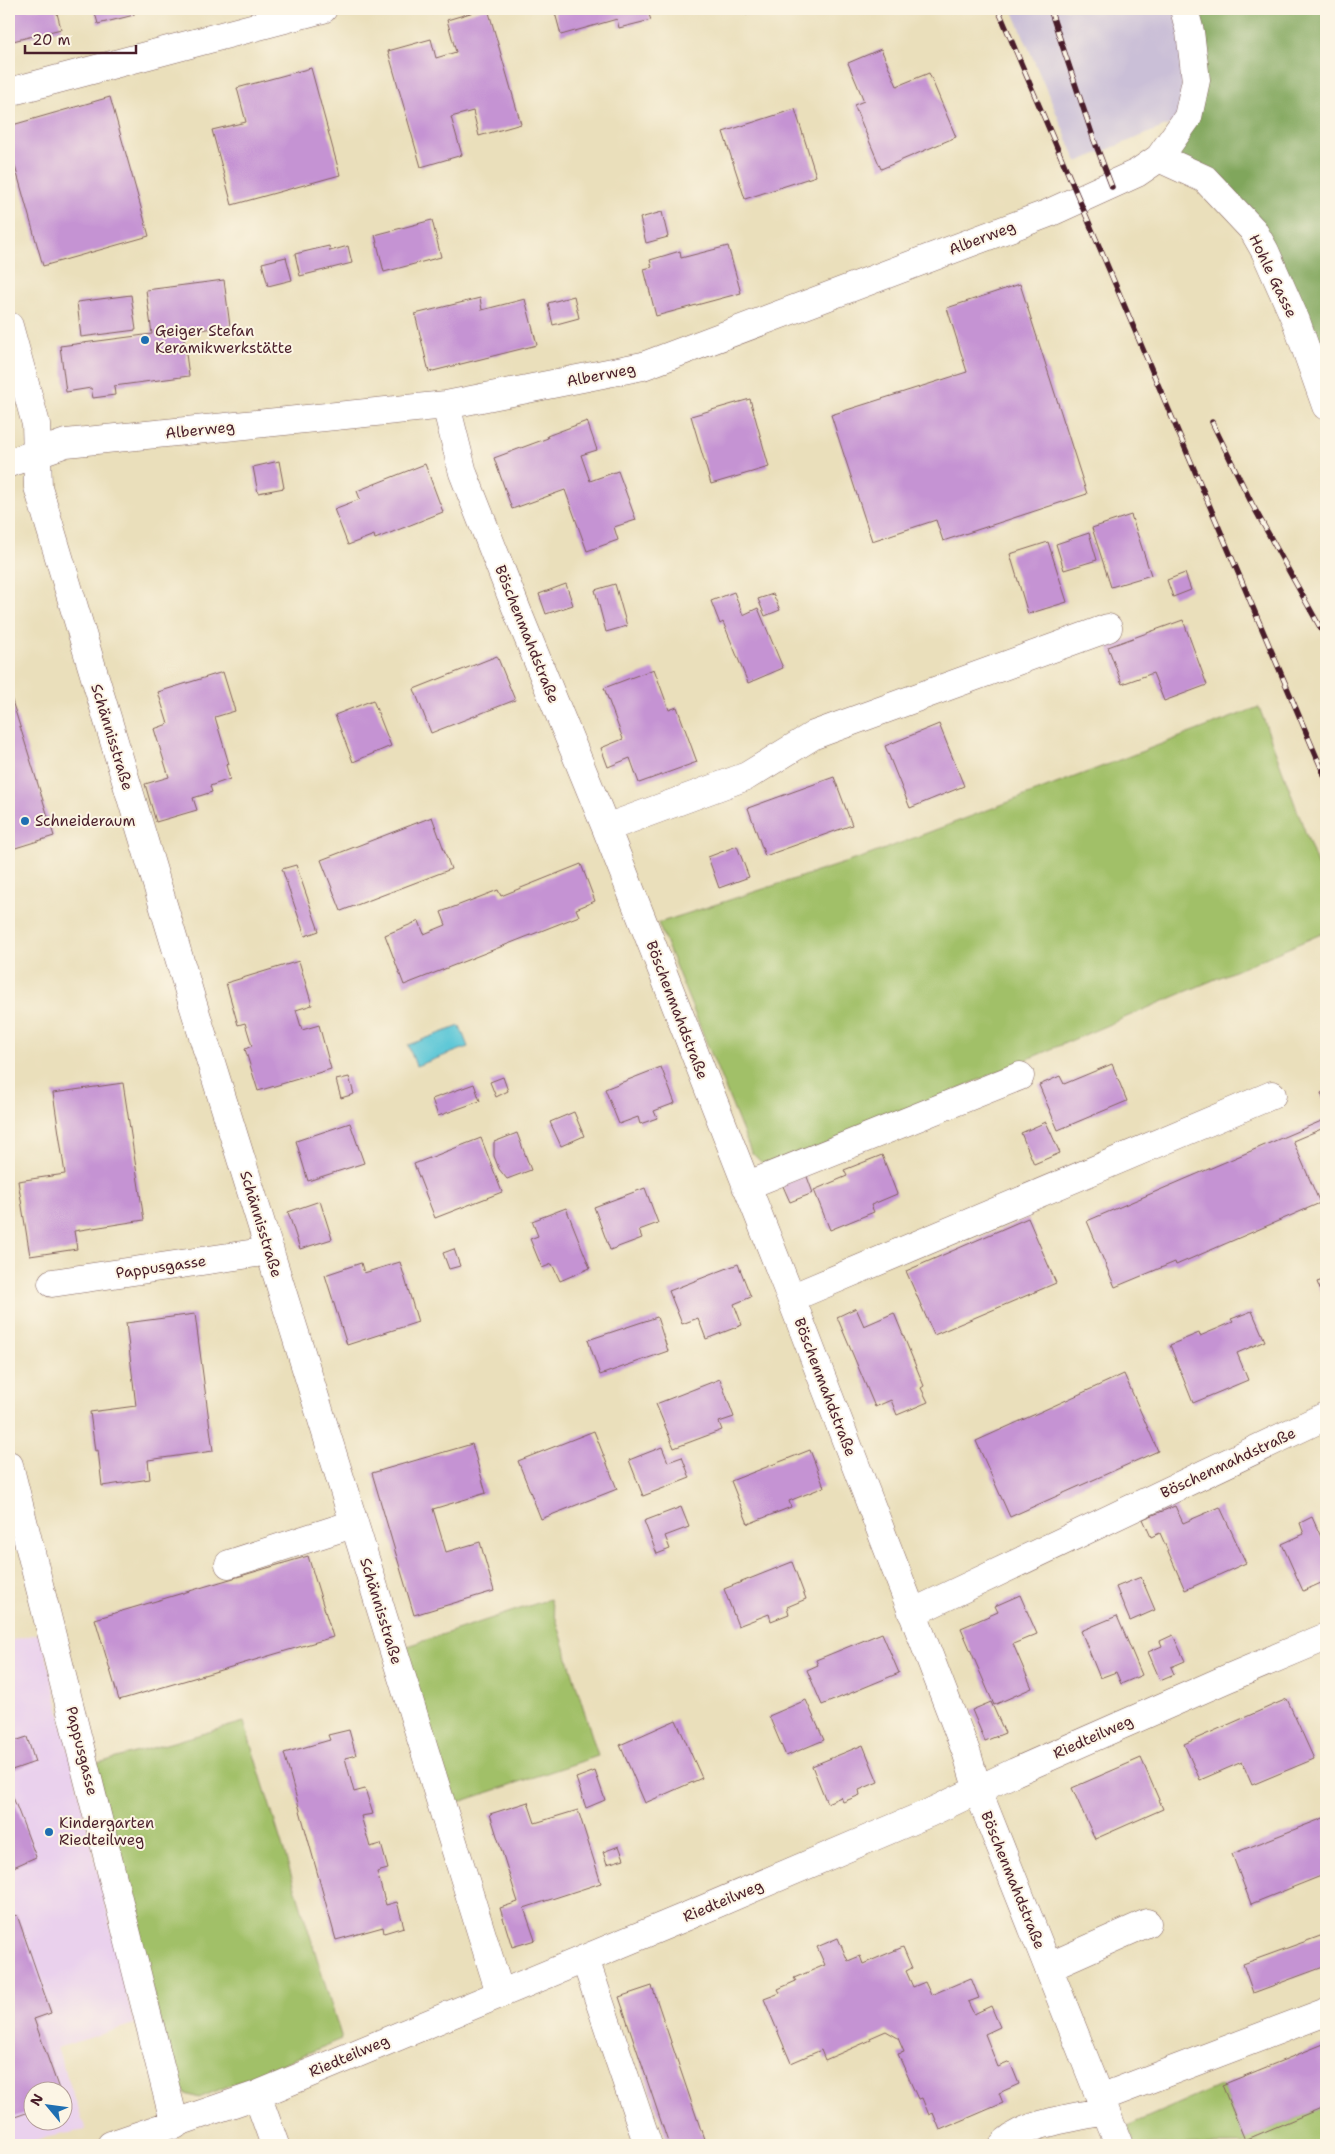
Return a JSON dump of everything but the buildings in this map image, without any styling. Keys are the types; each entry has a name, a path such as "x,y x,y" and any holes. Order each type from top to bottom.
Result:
{"street":[{"path":"9,92 323,9"},
{"path":"1159,158 1188,117 1196,80 1190,32 1184,9"},
{"name":"Alberweg","path":"9,463 66,443 446,405 643,366 1048,213 1137,173 1159,158"},
{"name":"Hohle Gasse","path":"1159,158 1206,179 1252,230 1265,251 1296,321 1326,406"},
{"name":"Schännisstraße","path":"9,326 36,424 36,453 40,496 180,963 500,1992"},
{"name":"Böschenmahdstraße","path":"446,405 463,473 606,828 791,1298 967,1754 978,1791 1119,2145"},
{"path":"606,828 747,776 814,735 1108,628"},
{"path":"746,1186 1020,1076"},
{"path":"791,1298 1272,1095"},
{"name":"Pappusgasse","path":"52,1284 270,1252"},
{"name":"Böschenmahdstraße","path":"912,1613 1326,1416"},
{"name":"Pappusgasse","path":"9,1465 175,2125"},
{"path":"229,1564 354,1524"},
{"name":"Riedteilweg","path":"112,2145 175,2125 257,2095 585,1958 929,1814 1040,1760 1326,1637"},
{"path":"1048,1967 1147,1923"},
{"path":"585,1958 648,2145"},
{"path":"1003,2145 1008,2138 1025,2130 1102,2104 1326,2012"},
{"path":"257,2095 275,2145"}],"shaded area":[{"path":"1012,9 1184,9 1188,117 1077,162"},
{"name":"Kindergarten Riedteilweg","path":"41,1633 134,2024 57,2048 69,2082 22,2082 22,2132 72,2132 72,2090 86,2130 48,2137 23,2145 9,2145 9,1641"}],"green space":[{"path":"1184,9 1326,9 1326,406 1253,230 1159,158 1188,117"},
{"path":"1259,707 1326,888 1326,932 779,1165 763,1164 751,1152 658,923 869,855"},
{"path":"550,1599 598,1756 453,1804 405,1647"},
{"path":"244,1722 342,2039 199,2098 186,2094 175,2078 95,1764"},
{"path":"1222,2085 1245,2140 1326,2106 1326,2145 1135,2145 1127,2126"}],"water":[{"path":"460,1026 468,1047 416,1066 408,1045"}],"railway":[{"path":"998,9 1326,779"},
{"path":"1050,9 1094,140 1112,187"},
{"path":"1212,422 1252,504 1326,638"}],"place":[{"name":"Geiger Stefan Keramikwerkstätte","path":"145,340"},
{"name":"Schneideraum","path":"25,821"},
{"name":"Kindergarten Riedteilweg","path":"49,1832"}]}
